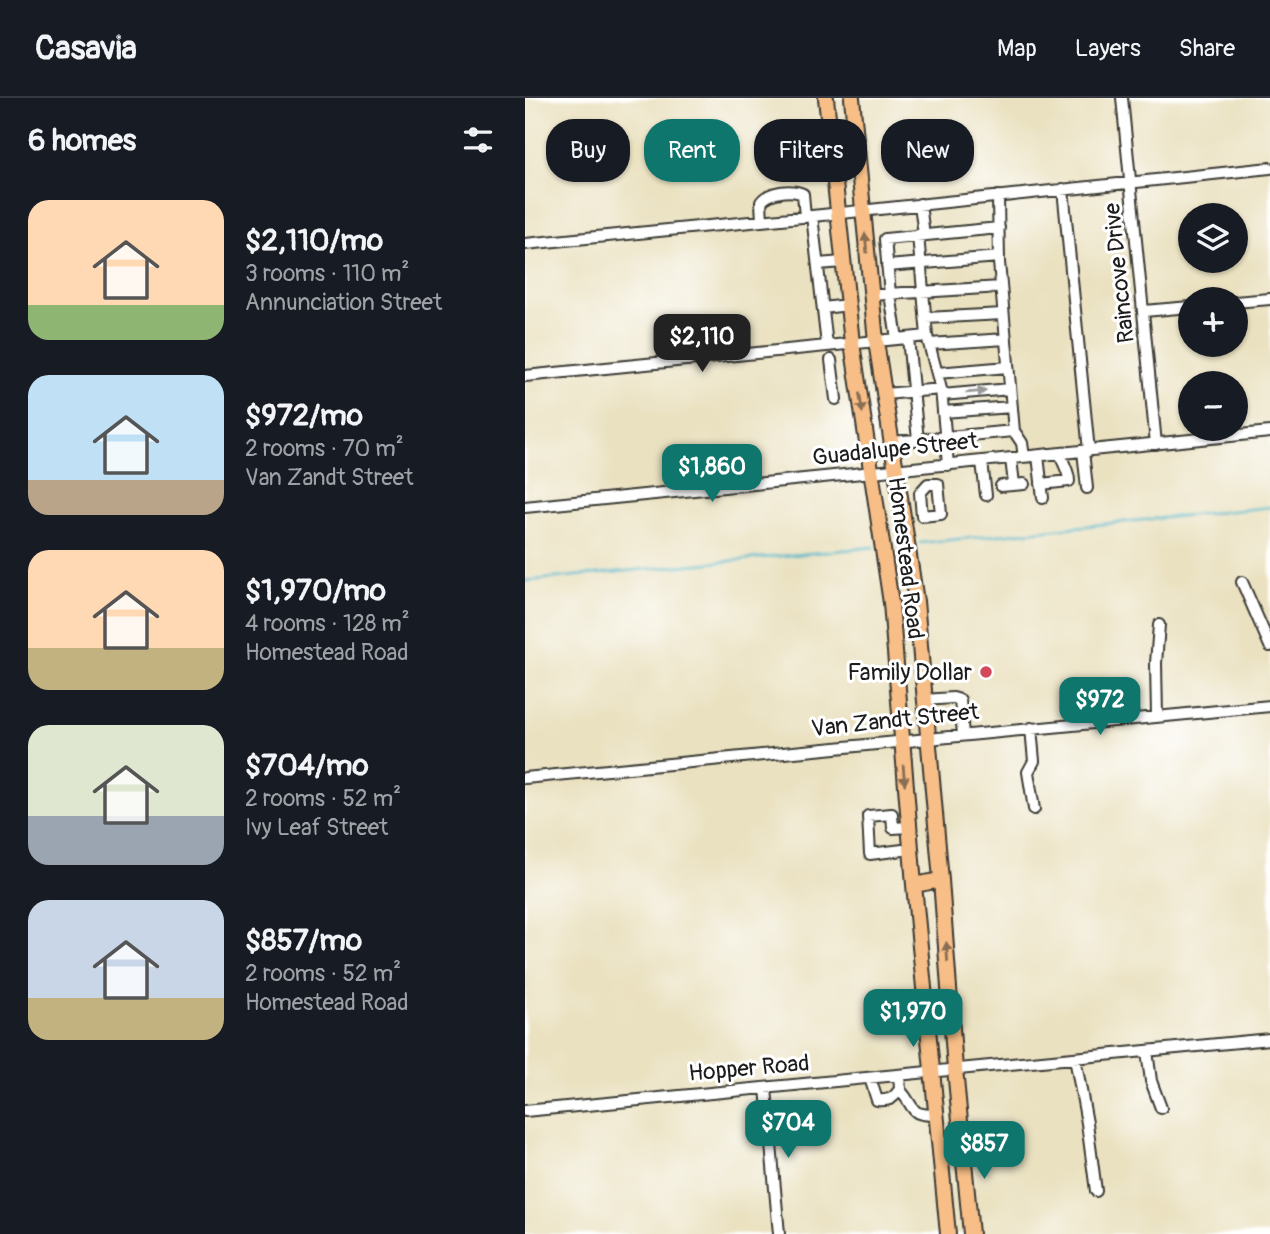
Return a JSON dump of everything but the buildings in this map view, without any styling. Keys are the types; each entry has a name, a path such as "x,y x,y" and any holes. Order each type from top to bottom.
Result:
{"main road":[{"name":"Homestead Road","path":"826,98 852,343 891,603 914,885 948,1234"},
{"name":"Homestead Road","path":"852,98 876,341 916,601 971,1234"},
{"path":"891,603 916,601"},
{"path":"914,885 941,880"}],"street":[{"name":"Raincove Drive","path":"1122,98 1156,444"},
{"path":"525,244 1270,168"},
{"path":"1063,189 1087,488"},
{"path":"762,221 761,202 766,196 799,191 803,194 818,264 827,345"},
{"path":"998,196 1001,287 1014,431 1022,443 1024,457"},
{"path":"920,205 921,263 928,340 942,391 948,465"},
{"path":"918,440 913,391 890,294 884,239 999,228"},
{"path":"887,265 999,257"},
{"path":"818,264 843,262"},
{"path":"871,295 1001,287"},
{"path":"1248,301 1270,299"},
{"path":"823,308 848,305"},
{"path":"1144,311 1178,308"},
{"path":"926,318 1003,314"},
{"path":"525,376 902,338 1006,339"},
{"path":"831,360 836,399"},
{"path":"937,373 1008,367"},
{"path":"833,374 856,371"},
{"path":"884,394 1010,389"},
{"path":"943,412 1012,407"},
{"path":"892,442 1014,431"},
{"name":"Guadalupe Street","path":"525,507 1270,432"},
{"path":"1041,484 1069,481 1069,472 1062,463 1061,453"},
{"path":"1038,456 1043,498"},
{"path":"1001,485 1019,484 1011,459"},
{"path":"982,462 986,495"},
{"path":"931,467 933,484"},
{"path":"928,484 938,484 941,514 922,516 921,506 920,493 928,484"},
{"path":"903,508 921,506"},
{"path":"1242,582 1270,646"},
{"path":"1157,716 1159,625"},
{"path":"924,700 960,700 963,735"},
{"name":"Van Zandt Street","path":"525,778 1270,706"},
{"path":"1031,728 1034,761 1028,772 1034,809"},
{"path":"895,851 892,814 868,816 870,853 895,851 911,849"},
{"path":"893,828 909,827"},
{"name":"Hopper Road","path":"525,1111 1270,1039"},
{"path":"1147,1051 1151,1081 1161,1108"},
{"path":"1075,1058 1096,1191"},
{"path":"899,1075 900,1090 914,1111 920,1115 937,1115"},
{"path":"870,1078 877,1100 888,1101 900,1090"},
{"path":"766,1088 779,1234"}],"waterway":[{"path":"920,543 1270,507"},
{"path":"525,581 874,547"}],"place":[{"name":"Family Dollar","path":"986,672"}]}
